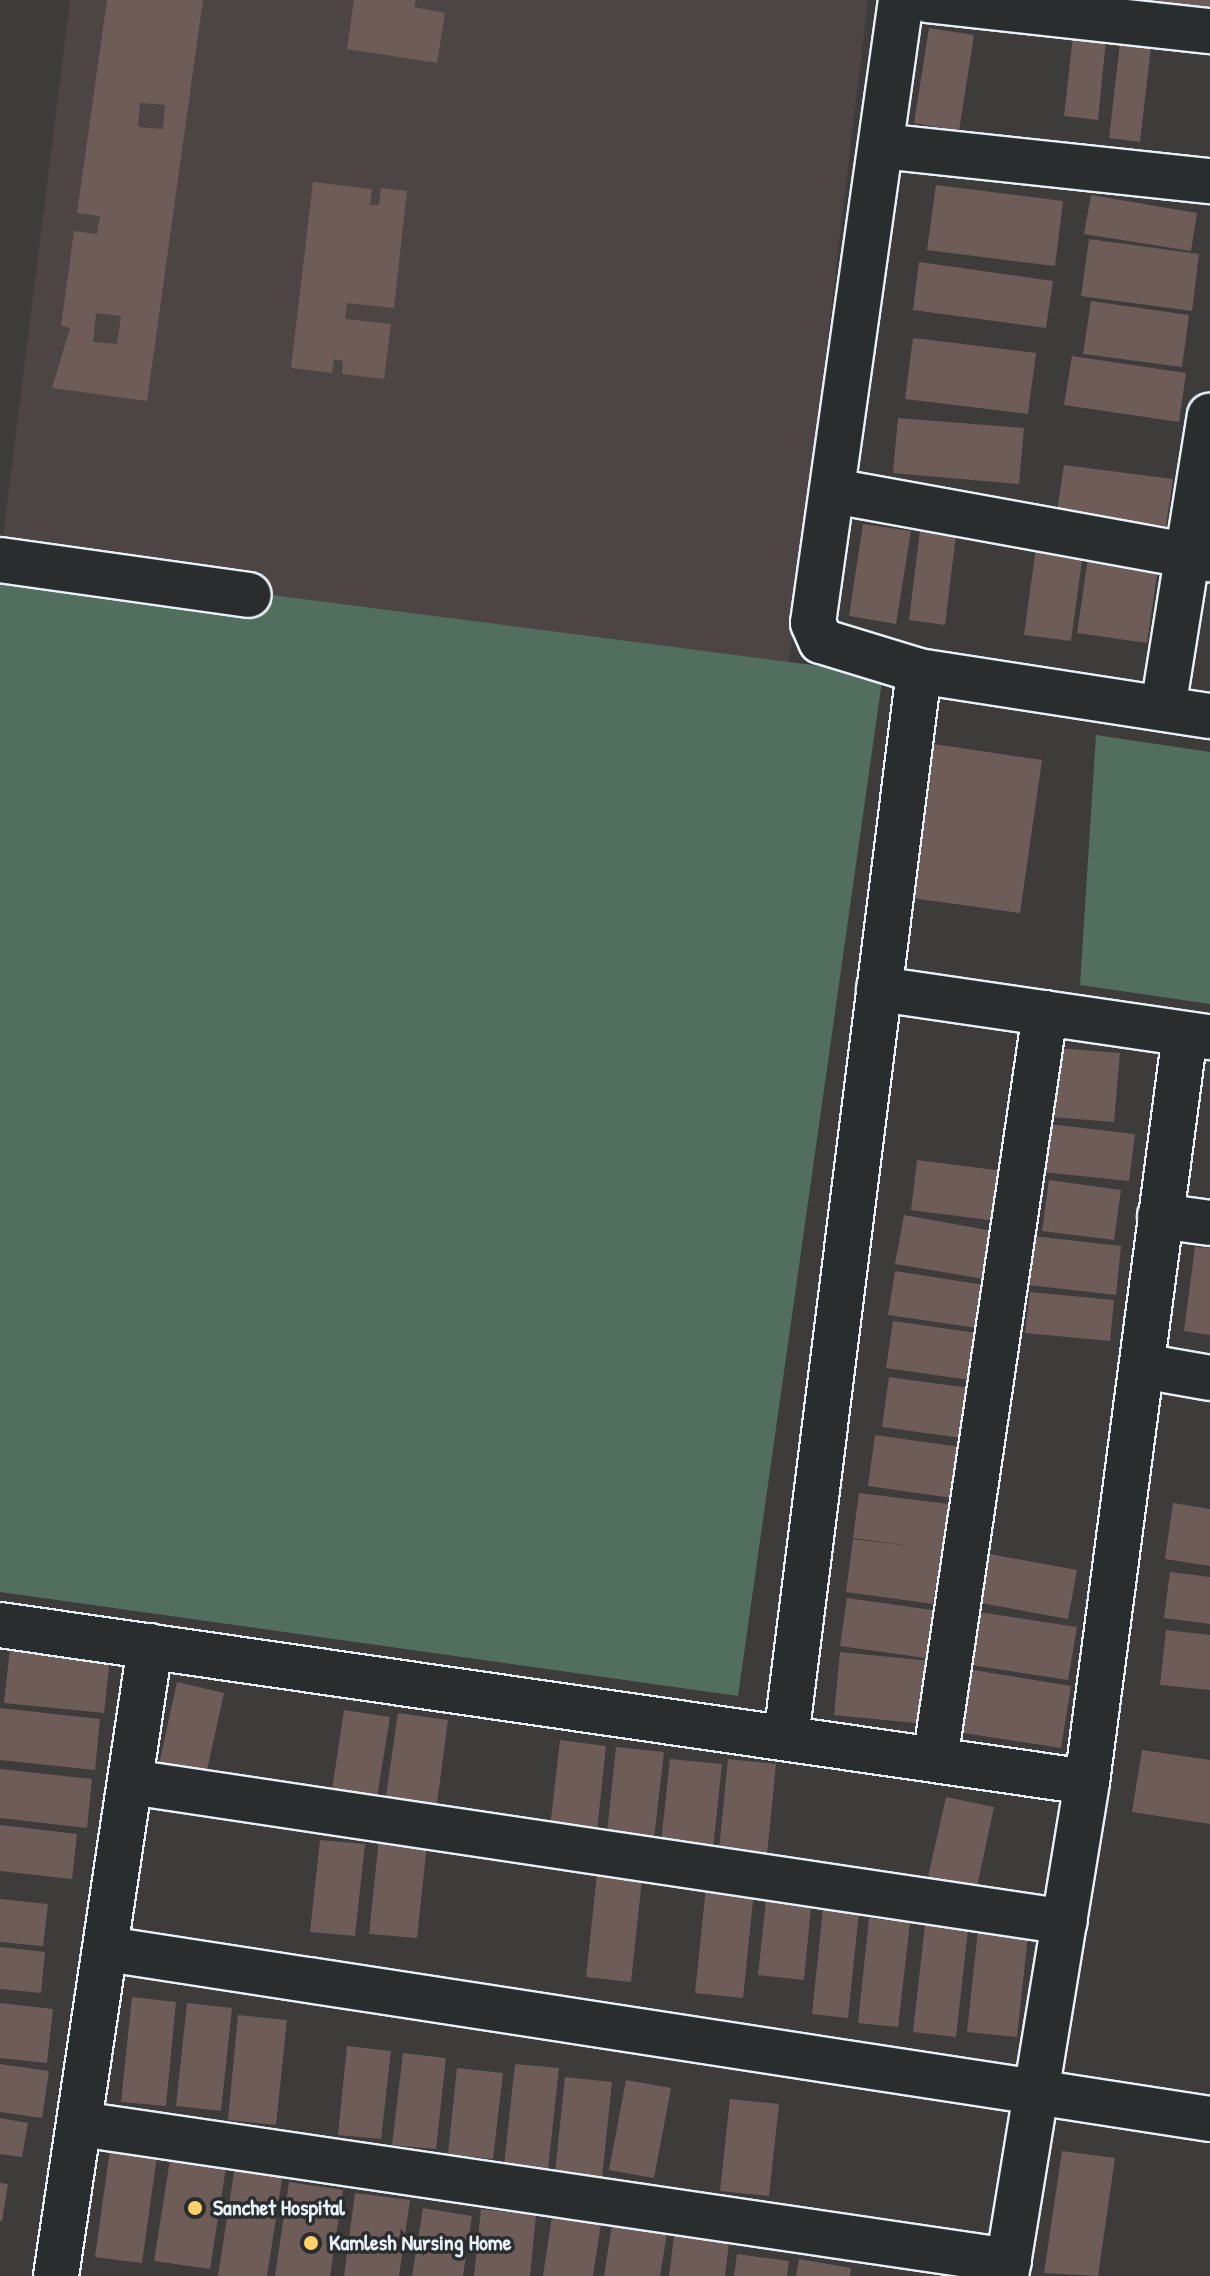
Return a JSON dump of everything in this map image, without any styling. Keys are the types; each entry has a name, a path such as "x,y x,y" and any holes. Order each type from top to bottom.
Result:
{"street":[{"path":"901,0 813,623 821,641 919,671 1210,716"},
{"path":"927,0 1210,31"},
{"path":"881,146 1210,181"},
{"path":"1163,708 1199,557 1210,418"},
{"path":"834,491 1199,557"},
{"path":"0,560 249,595"},
{"path":"786,1738 919,671"},
{"path":"80,2124 1008,2268 1087,1782 1160,1216 1198,1035 879,989"},
{"path":"935,1760 1045,1013"},
{"path":"1160,1216 1210,1223"},
{"path":"1142,1366 1210,1378"},
{"path":"0,1625 1087,1782"},
{"path":"56,2276 150,1646"},
{"path":"131,1782 1065,1922"},
{"path":"107,1949 1210,2119"}],"shaded area":[{"path":"70,0 868,0 789,663 0,560"}],"green space":[{"path":"0,560 883,674 738,1696 0,1592"},
{"path":"1096,735 1210,752 1210,1004 1080,985"}],"building":[{"path":"107,0 203,0 147,401 52,388 70,328 61,326 74,231 97,234 100,216 77,213","holes":["140,103 165,105 163,129 138,127","96,313 121,316 117,344 93,342"]},
{"path":"354,0 416,0 414,7 445,13 437,63 347,49"},
{"path":"1151,0 1210,0 1210,12 1150,13"},
{"path":"1074,27 1107,30 1098,120 1064,116"},
{"path":"929,28 974,35 959,131 914,123"},
{"path":"1121,34 1152,38 1140,142 1109,138"},
{"path":"313,182 372,189 370,205 379,205 381,188 407,191 394,308 347,303 345,319 391,324 384,379 342,374 343,361 334,359 332,373 291,368"},
{"path":"936,185 1063,201 1055,266 927,250"},
{"path":"1091,195 1197,213 1191,251 1084,234"},
{"path":"1089,239 1199,254 1192,311 1081,296"},
{"path":"919,262 1053,281 1046,328 913,310"},
{"path":"1091,301 1189,315 1182,367 1083,354"},
{"path":"913,338 1036,353 1028,414 905,399"},
{"path":"1072,356 1186,373 1179,422 1064,405"},
{"path":"898,418 1024,428 1019,484 893,473"},
{"path":"1064,465 1173,479 1166,526 1057,511"},
{"path":"863,524 911,531 896,624 849,616"},
{"path":"920,530 956,535 945,625 909,620"},
{"path":"1036,547 1083,553 1071,641 1024,635"},
{"path":"1089,551 1159,561 1147,643 1077,633"},
{"path":"927,743 1042,760 1020,913 905,897"},
{"path":"1057,1048 1120,1053 1114,1122 1051,1117"},
{"path":"1048,1124 1135,1134 1129,1181 1042,1172"},
{"path":"917,1160 1003,1171 997,1221 911,1210"},
{"path":"1049,1180 1121,1190 1114,1240 1042,1231"},
{"path":"904,1215 993,1231 984,1279 895,1264"},
{"path":"1033,1236 1121,1246 1116,1295 1028,1285"},
{"path":"1195,1247 1210,1248 1210,1335 1184,1331"},
{"path":"895,1271 984,1285 977,1328 888,1315"},
{"path":"1030,1292 1114,1300 1110,1341 1025,1333"},
{"path":"893,1321 977,1333 970,1380 886,1368"},
{"path":"889,1377 976,1389 969,1439 882,1427"},
{"path":"875,1435 960,1447 952,1498 868,1486"},
{"path":"859,1493 949,1504 933,1604 846,1592 853,1539 918,1547 853,1538"},
{"path":"1173,1503 1210,1509 1210,1566 1165,1559"},
{"path":"984,1553 1077,1570 1068,1619 975,1602"},
{"path":"1170,1572 1210,1577 1210,1624 1164,1618"},
{"path":"847,1598 939,1611 932,1659 840,1646"},
{"path":"979,1612 1077,1627 1068,1680 971,1665"},
{"path":"1166,1630 1210,1635 1210,1690 1160,1685"},
{"path":"10,1648 110,1658 104,1713 4,1703"},
{"path":"840,1652 931,1661 925,1724 834,1715"},
{"path":"967,1669 1071,1686 1061,1748 957,1732"},
{"path":"177,1682 224,1693 205,1779 158,1769"},
{"path":"0,1708 100,1719 95,1770 0,1760"},
{"path":"344,1710 390,1717 376,1803 331,1797"},
{"path":"398,1713 448,1720 436,1811 385,1803"},
{"path":"560,1740 606,1746 596,1840 549,1836"},
{"path":"616,1747 664,1752 653,1847 606,1842"},
{"path":"1142,1750 1210,1760 1210,1824 1132,1812"},
{"path":"670,1759 722,1764 712,1858 660,1852"},
{"path":"728,1759 776,1764 766,1865 718,1860"},
{"path":"0,1769 92,1779 87,1828 0,1818"},
{"path":"946,1797 994,1807 977,1887 928,1877"},
{"path":"0,1825 77,1834 72,1879 0,1871"},
{"path":"379,1838 427,1844 417,1938 369,1934"},
{"path":"320,1840 365,1844 355,1936 310,1932"},
{"path":"597,1874 642,1879 631,1982 586,1977"},
{"path":"706,1887 754,1891 743,1998 695,1993"},
{"path":"767,1891 812,1896 804,1980 758,1975"},
{"path":"0,1899 48,1904 43,1946 0,1942"},
{"path":"823,1908 859,1912 848,2018 812,2014"},
{"path":"869,1918 910,1923 898,2027 858,2023"},
{"path":"925,1925 968,1930 956,2037 913,2032"},
{"path":"978,1930 1028,1935 1017,2037 967,2032"},
{"path":"0,1947 45,1952 41,1993 0,1989"},
{"path":"132,1997 176,2002 166,2106 121,2102"},
{"path":"0,2003 53,2009 47,2063 0,2058"},
{"path":"187,2003 232,2008 221,2111 176,2106"},
{"path":"238,2015 287,2020 276,2125 228,2120"},
{"path":"347,2046 391,2051 381,2139 338,2135"},
{"path":"403,2053 446,2058 436,2149 392,2145"},
{"path":"0,2064 49,2071 42,2118 0,2112"},
{"path":"515,2064 559,2068 548,2169 504,2165"},
{"path":"457,2068 503,2073 493,2159 448,2154"},
{"path":"565,2077 612,2082 602,2178 555,2173"},
{"path":"626,2080 671,2088 654,2178 609,2170"},
{"path":"730,2099 779,2104 769,2196 720,2191"},
{"path":"0,2118 28,2123 22,2157 0,2154"},
{"path":"172,2147 228,2155 210,2269 154,2261"},
{"path":"110,2149 157,2156 142,2263 95,2257"},
{"path":"1062,2151 1115,2158 1098,2276 1044,2273"},
{"path":"235,2166 283,2173 267,2276 218,2276"},
{"path":"289,2182 343,2190 330,2276 275,2276"},
{"path":"0,2183 8,2184 2,2221 0,2221"},
{"path":"355,2193 410,2200 399,2276 344,2276"},
{"path":"423,2208 472,2216 463,2276 412,2276"},
{"path":"481,2209 536,2215 530,2276 474,2276"},
{"path":"552,2216 601,2223 593,2276 543,2276"},
{"path":"612,2225 667,2233 660,2276 604,2276"},
{"path":"675,2228 730,2234 725,2276 669,2276"},
{"path":"737,2254 789,2261 787,2276 734,2276"},
{"path":"799,2259 851,2268 850,2276 796,2276"}],"place":[{"name":"Sanchet Hospital","path":"195,2208"},
{"name":"Kamlesh Nursing Home","path":"311,2243"}]}
